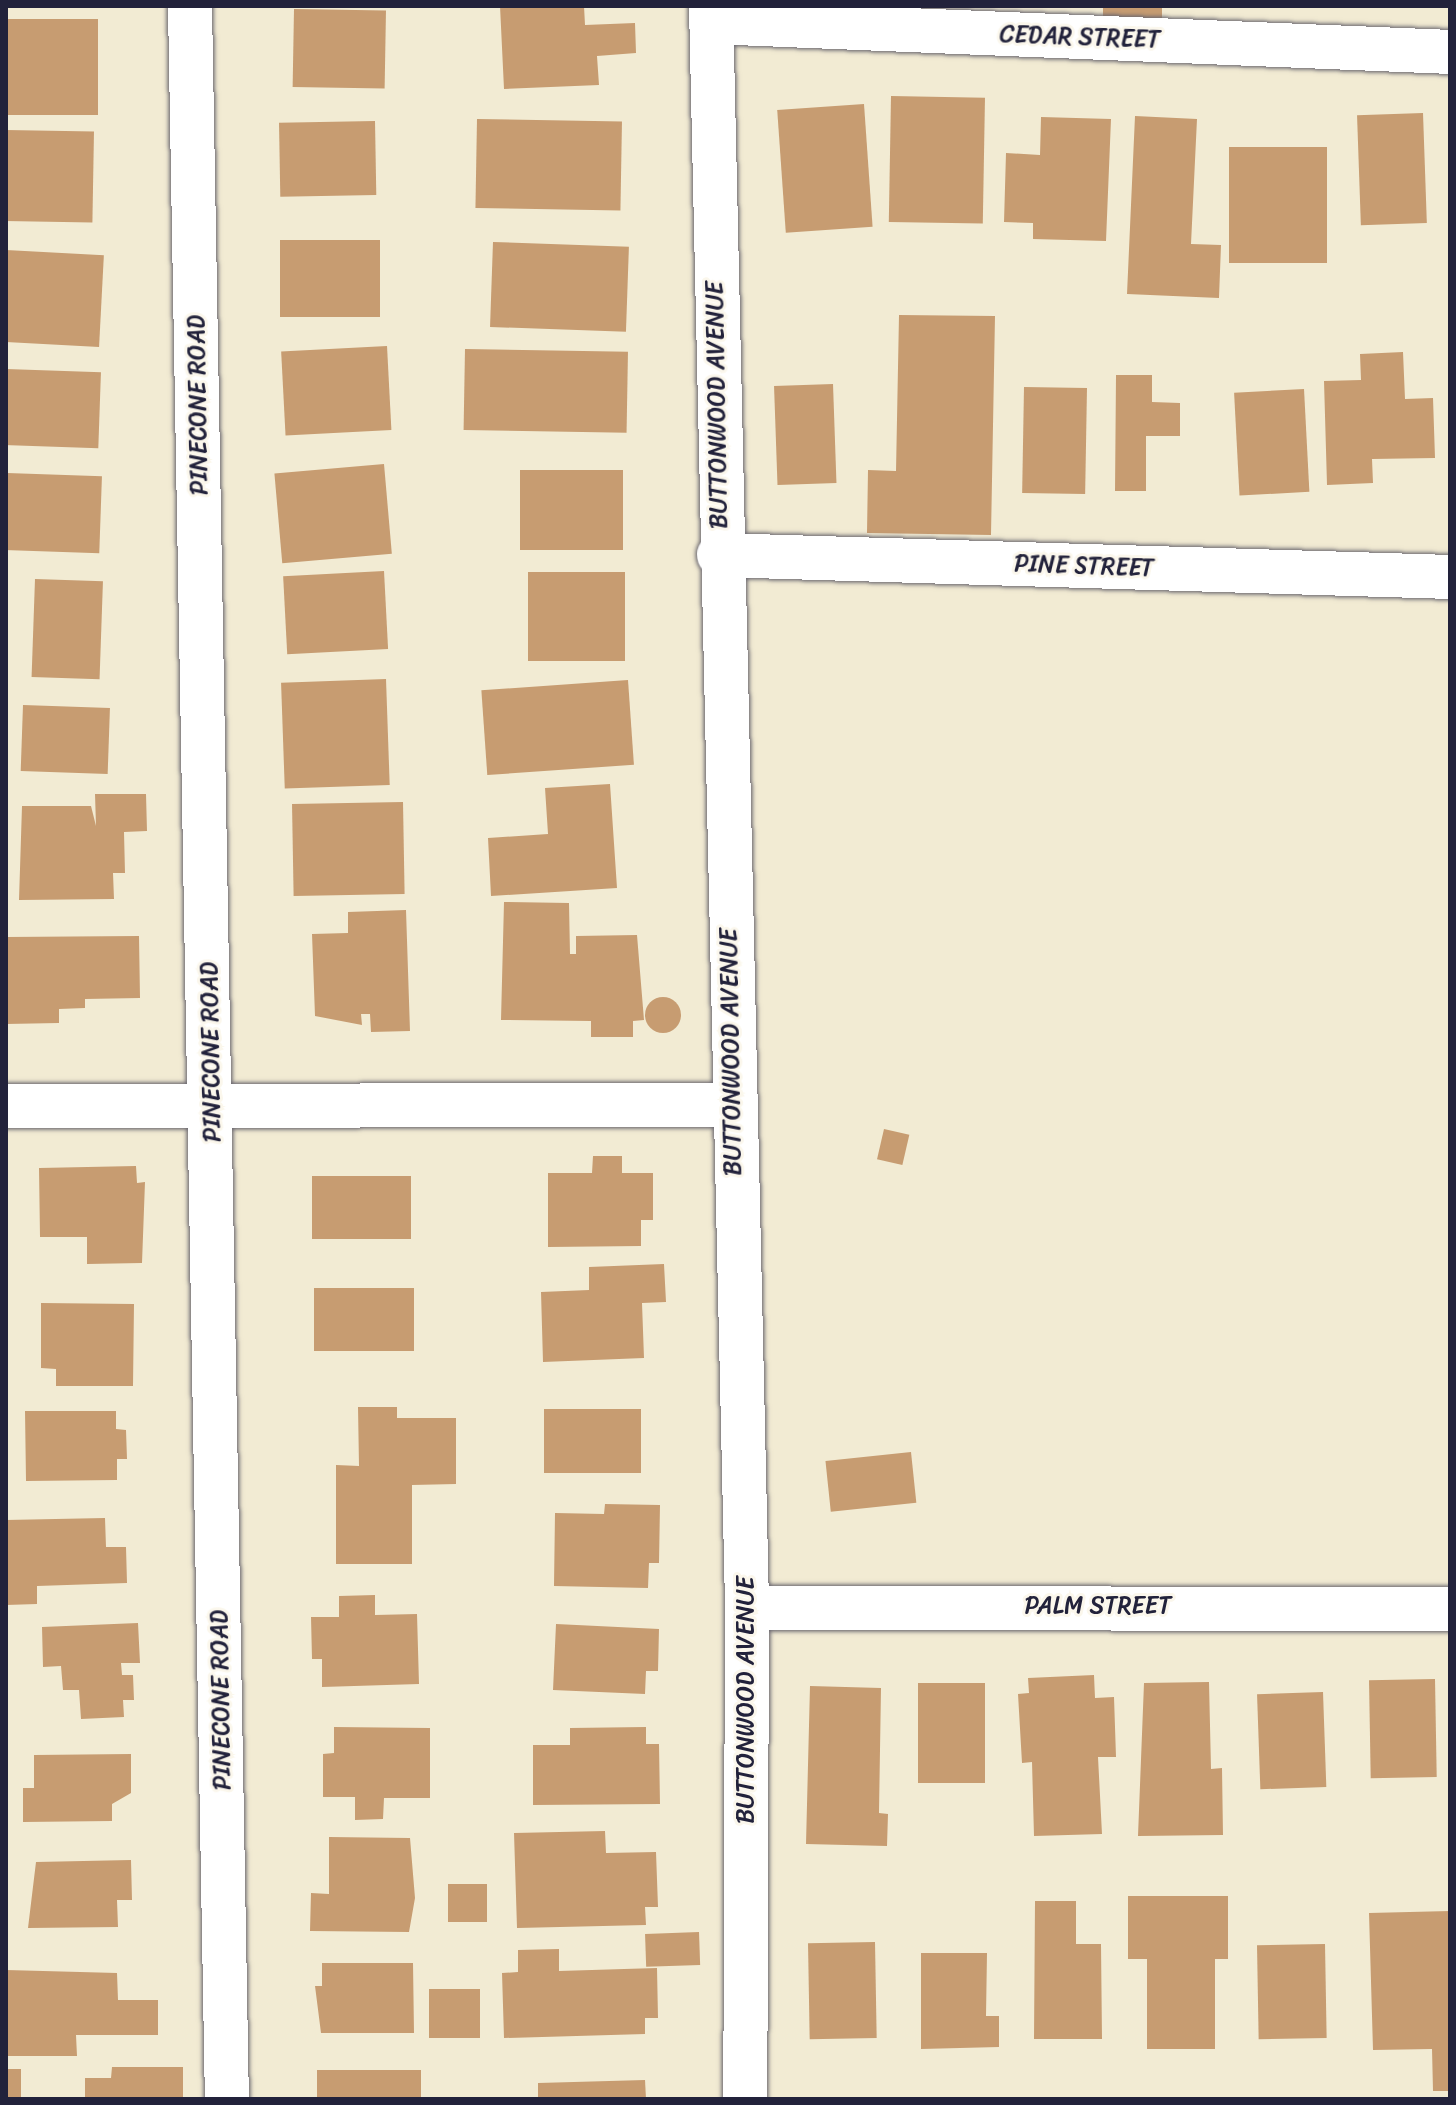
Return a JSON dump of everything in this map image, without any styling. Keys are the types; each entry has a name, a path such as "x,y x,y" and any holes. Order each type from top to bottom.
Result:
{"street":[{"name":"PINECONE ROAD","path":"190,6 212,1105 227,2099"},
{"name":"CEDAR STREET","path":"711,14 1450,52"},
{"name":"BUTTONWOOD AVENUE","path":"711,14 719,555 747,1608 745,2099"},
{"name":"PINE STREET","path":"719,555 1450,577"},
{"path":"6,1106 733,1105"},
{"name":"PALM STREET","path":"747,1608 1450,1609"}],"building":[{"path":"500,6 584,6 585,25 635,23 636,53 597,56 599,85 504,89"},
{"path":"1103,6 1162,6 1162,18 1103,18"},
{"path":"294,9 386,11 385,89 293,87"},
{"path":"6,19 98,19 98,115 6,115"},
{"path":"891,96 985,98 983,224 889,222"},
{"path":"864,104 873,227 786,233 777,110"},
{"path":"1423,113 1427,223 1361,225 1357,115"},
{"path":"1135,116 1197,119 1191,244 1221,245 1219,298 1127,294"},
{"path":"1041,117 1111,119 1106,241 1033,239 1033,223 1004,222 1006,153 1040,155"},
{"path":"477,119 622,122 620,211 475,208"},
{"path":"375,121 376,195 280,197 279,123"},
{"path":"6,130 94,132 92,223 6,221"},
{"path":"1229,147 1327,147 1327,263 1229,263"},
{"path":"280,240 380,240 380,317 280,317"},
{"path":"493,242 629,247 626,332 490,327"},
{"path":"6,250 104,255 99,347 6,342"},
{"path":"899,315 995,316 991,535 867,533 868,470 896,471"},
{"path":"387,346 391,430 286,435 281,352"},
{"path":"465,349 628,352 627,433 464,430"},
{"path":"1403,352 1405,399 1433,398 1435,458 1372,459 1373,483 1327,485 1324,381 1361,380 1360,354"},
{"path":"6,369 101,372 98,448 6,445"},
{"path":"1116,375 1152,375 1152,402 1180,403 1180,436 1146,436 1146,491 1115,491"},
{"path":"833,384 836,483 777,485 774,386"},
{"path":"1024,387 1087,388 1085,494 1022,493"},
{"path":"1304,389 1309,492 1239,496 1234,393"},
{"path":"384,464 392,554 282,563 274,474"},
{"path":"520,470 623,470 623,550 520,550"},
{"path":"7,473 102,476 99,553 6,550"},
{"path":"384,571 388,649 287,654 283,576"},
{"path":"528,572 625,572 625,661 528,661"},
{"path":"35,579 103,581 100,679 32,677"},
{"path":"386,679 390,785 285,789 281,683"},
{"path":"628,680 634,765 487,775 481,690"},
{"path":"23,705 110,708 108,774 21,771"},
{"path":"610,784 617,888 491,896 488,838 548,834 545,788"},
{"path":"95,794 146,794 147,831 124,832 125,873 113,873 114,899 19,900 22,806 91,806 96,826"},
{"path":"403,802 405,894 294,896 292,804"},
{"path":"504,902 569,903 570,954 576,954 576,936 637,935 644,1020 633,1021 633,1037 591,1037 591,1021 501,1020"},
{"path":"406,910 410,1031 371,1032 370,1014 361,1014 362,1025 315,1016 312,934 348,933 348,912"},
{"path":"139,936 140,998 85,999 85,1008 59,1009 59,1023 6,1024 6,937"},
{"path":"663,997 676,1002 681,1015 676,1028 663,1033 650,1028 645,1015 650,1002"},
{"path":"884,1129 909,1135 902,1165 877,1159"},
{"path":"593,1156 622,1156 622,1173 653,1173 653,1220 641,1220 641,1246 548,1247 548,1173 592,1173"},
{"path":"136,1166 137,1183 145,1182 142,1263 87,1264 87,1237 40,1237 39,1168"},
{"path":"312,1176 411,1176 411,1239 312,1239"},
{"path":"664,1264 666,1302 642,1303 644,1358 543,1362 541,1292 589,1290 589,1267"},
{"path":"314,1288 414,1288 414,1351 314,1351"},
{"path":"41,1303 134,1304 133,1386 56,1386 56,1369 41,1368"},
{"path":"358,1407 397,1407 397,1418 456,1418 456,1484 412,1485 412,1564 336,1564 336,1465 359,1466"},
{"path":"544,1409 641,1409 641,1473 544,1473"},
{"path":"25,1411 116,1411 116,1429 126,1430 127,1459 117,1459 117,1480 26,1481"},
{"path":"911,1452 916,1503 831,1512 825,1461"},
{"path":"605,1504 660,1505 659,1563 649,1563 648,1588 554,1586 555,1513 604,1514"},
{"path":"105,1518 106,1547 126,1547 127,1583 37,1586 37,1604 6,1605 6,1520"},
{"path":"375,1595 375,1615 417,1614 419,1684 322,1687 322,1659 312,1659 311,1617 339,1617 339,1596"},
{"path":"138,1623 140,1663 121,1663 122,1675 133,1675 134,1700 123,1700 124,1717 81,1719 79,1690 63,1690 61,1666 43,1667 42,1627"},
{"path":"556,1624 659,1629 658,1671 646,1671 645,1694 553,1690"},
{"path":"1094,1675 1095,1698 1114,1697 1116,1757 1098,1757 1102,1834 1034,1836 1032,1762 1022,1763 1018,1694 1029,1693 1028,1678"},
{"path":"1435,1679 1437,1777 1371,1778 1369,1680"},
{"path":"1209,1682 1211,1769 1222,1768 1223,1835 1138,1836 1144,1683"},
{"path":"918,1683 985,1683 985,1783 918,1783"},
{"path":"810,1686 881,1688 879,1813 888,1814 887,1846 806,1844"},
{"path":"1323,1692 1326,1787 1260,1789 1257,1694"},
{"path":"334,1727 430,1728 430,1798 384,1798 383,1819 355,1820 355,1797 323,1797 323,1754 334,1753"},
{"path":"646,1727 646,1744 659,1744 660,1804 533,1805 533,1745 570,1745 570,1728"},
{"path":"131,1754 131,1793 112,1804 112,1821 23,1822 23,1788 34,1788 34,1755"},
{"path":"605,1831 606,1853 656,1852 658,1907 645,1907 646,1925 517,1928 514,1833"},
{"path":"329,1837 410,1838 415,1898 409,1932 310,1931 311,1893 329,1894"},
{"path":"131,1860 132,1900 117,1900 118,1927 28,1928 36,1862"},
{"path":"448,1884 487,1884 487,1922 448,1922"},
{"path":"1128,1896 1228,1896 1228,1959 1215,1959 1215,2049 1147,2049 1147,1959 1128,1959"},
{"path":"1035,1901 1076,1901 1076,1944 1101,1944 1102,2039 1034,2039"},
{"path":"1450,1911 1450,2091 1433,2091 1432,2049 1373,2050 1369,1913"},
{"path":"699,1932 700,1965 646,1967 645,1934"},
{"path":"875,1942 877,2038 810,2039 808,1943"},
{"path":"1325,1944 1327,2038 1259,2039 1257,1945"},
{"path":"559,1949 559,1971 657,1968 658,2018 645,2018 645,2034 504,2038 502,1973 518,1972 518,1950"},
{"path":"921,1953 987,1953 986,2016 999,2016 999,2047 921,2049"},
{"path":"322,1963 413,1963 414,2033 321,2033 315,1986 322,1986"},
{"path":"6,1970 117,1973 118,2000 158,2000 158,2035 76,2035 77,2056 6,2056"},
{"path":"429,1989 480,1989 480,2038 429,2038"},
{"path":"112,2067 183,2067 183,2099 85,2099 85,2078 111,2078"},
{"path":"6,2069 21,2069 21,2099 6,2099"},
{"path":"317,2070 421,2070 421,2099 317,2099"},
{"path":"645,2080 646,2099 538,2099 538,2083"}]}
